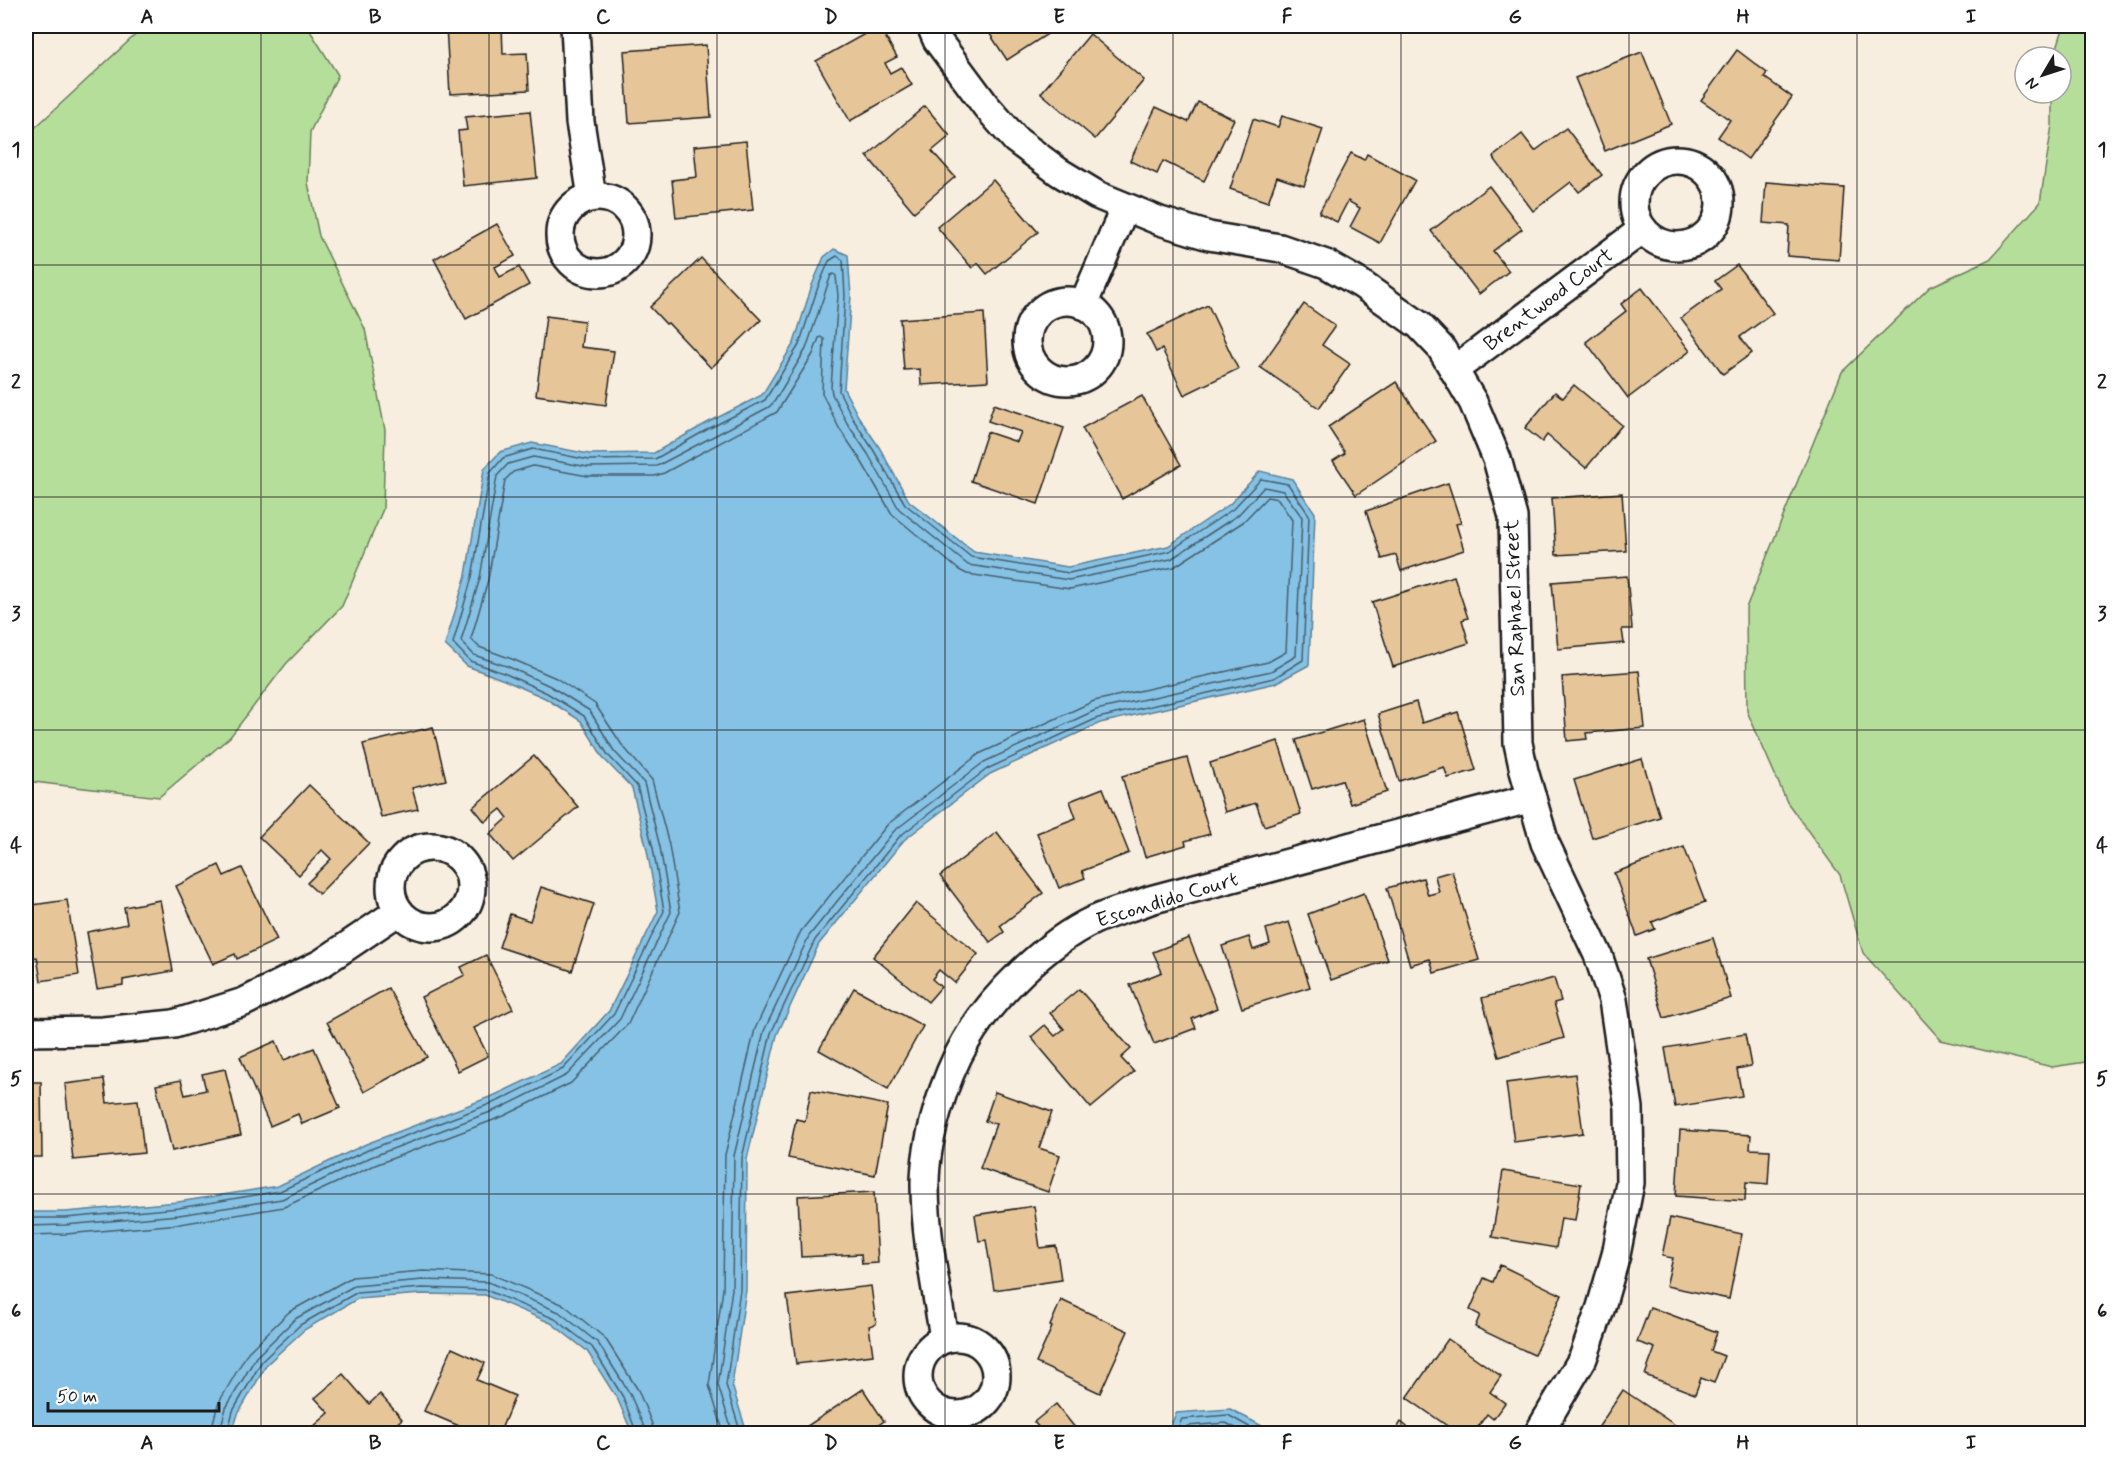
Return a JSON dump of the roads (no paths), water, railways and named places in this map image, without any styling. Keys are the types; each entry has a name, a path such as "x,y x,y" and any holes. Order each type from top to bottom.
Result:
{"street":[{"path":"575,26 580,122 592,197"},
{"name":"San Raphael Street","path":"931,26 938,40 972,87 1016,140 1059,172 1096,195 1160,221 1209,236 1280,248 1326,264 1361,284 1419,325 1441,348 1473,402 1497,459 1513,517 1518,743 1545,843 1598,955 1613,1000 1629,1108 1629,1183 1616,1254 1583,1358 1538,1434"},
{"path":"1083,305 1125,207"},
{"name":"Brentwood Court","path":"1454,370 1643,229"},
{"name":"Escondido Court","path":"944,1338 930,1255 925,1183 929,1142 944,1090 966,1041 992,1004 1046,951 1093,920 1150,900 1532,798"},
{"path":"26,1032 103,1031 174,1024 244,1002 322,963 399,911"}],"water":[{"path":"834,249 848,255 851,296 844,389 909,501 974,552 1068,567 1168,546 1230,504 1260,471 1292,479 1315,513 1309,665 1276,683 1100,723 990,774 904,840 819,944 777,1035 747,1159 746,1290 732,1385 747,1433 632,1433 618,1400 587,1351 551,1323 485,1295 422,1294 357,1299 304,1330 267,1364 238,1414 232,1433 26,1433 26,1212 65,1212 178,1202 278,1186 366,1144 495,1095 561,1064 609,1011 658,911 647,850 632,788 604,759 581,721 545,698 467,666 445,645 466,575 484,469 500,452 532,443 589,454 654,453 762,395 794,343 812,285 824,257"},
{"path":"1230,1409 1275,1433 1168,1433 1176,1413"}]}
